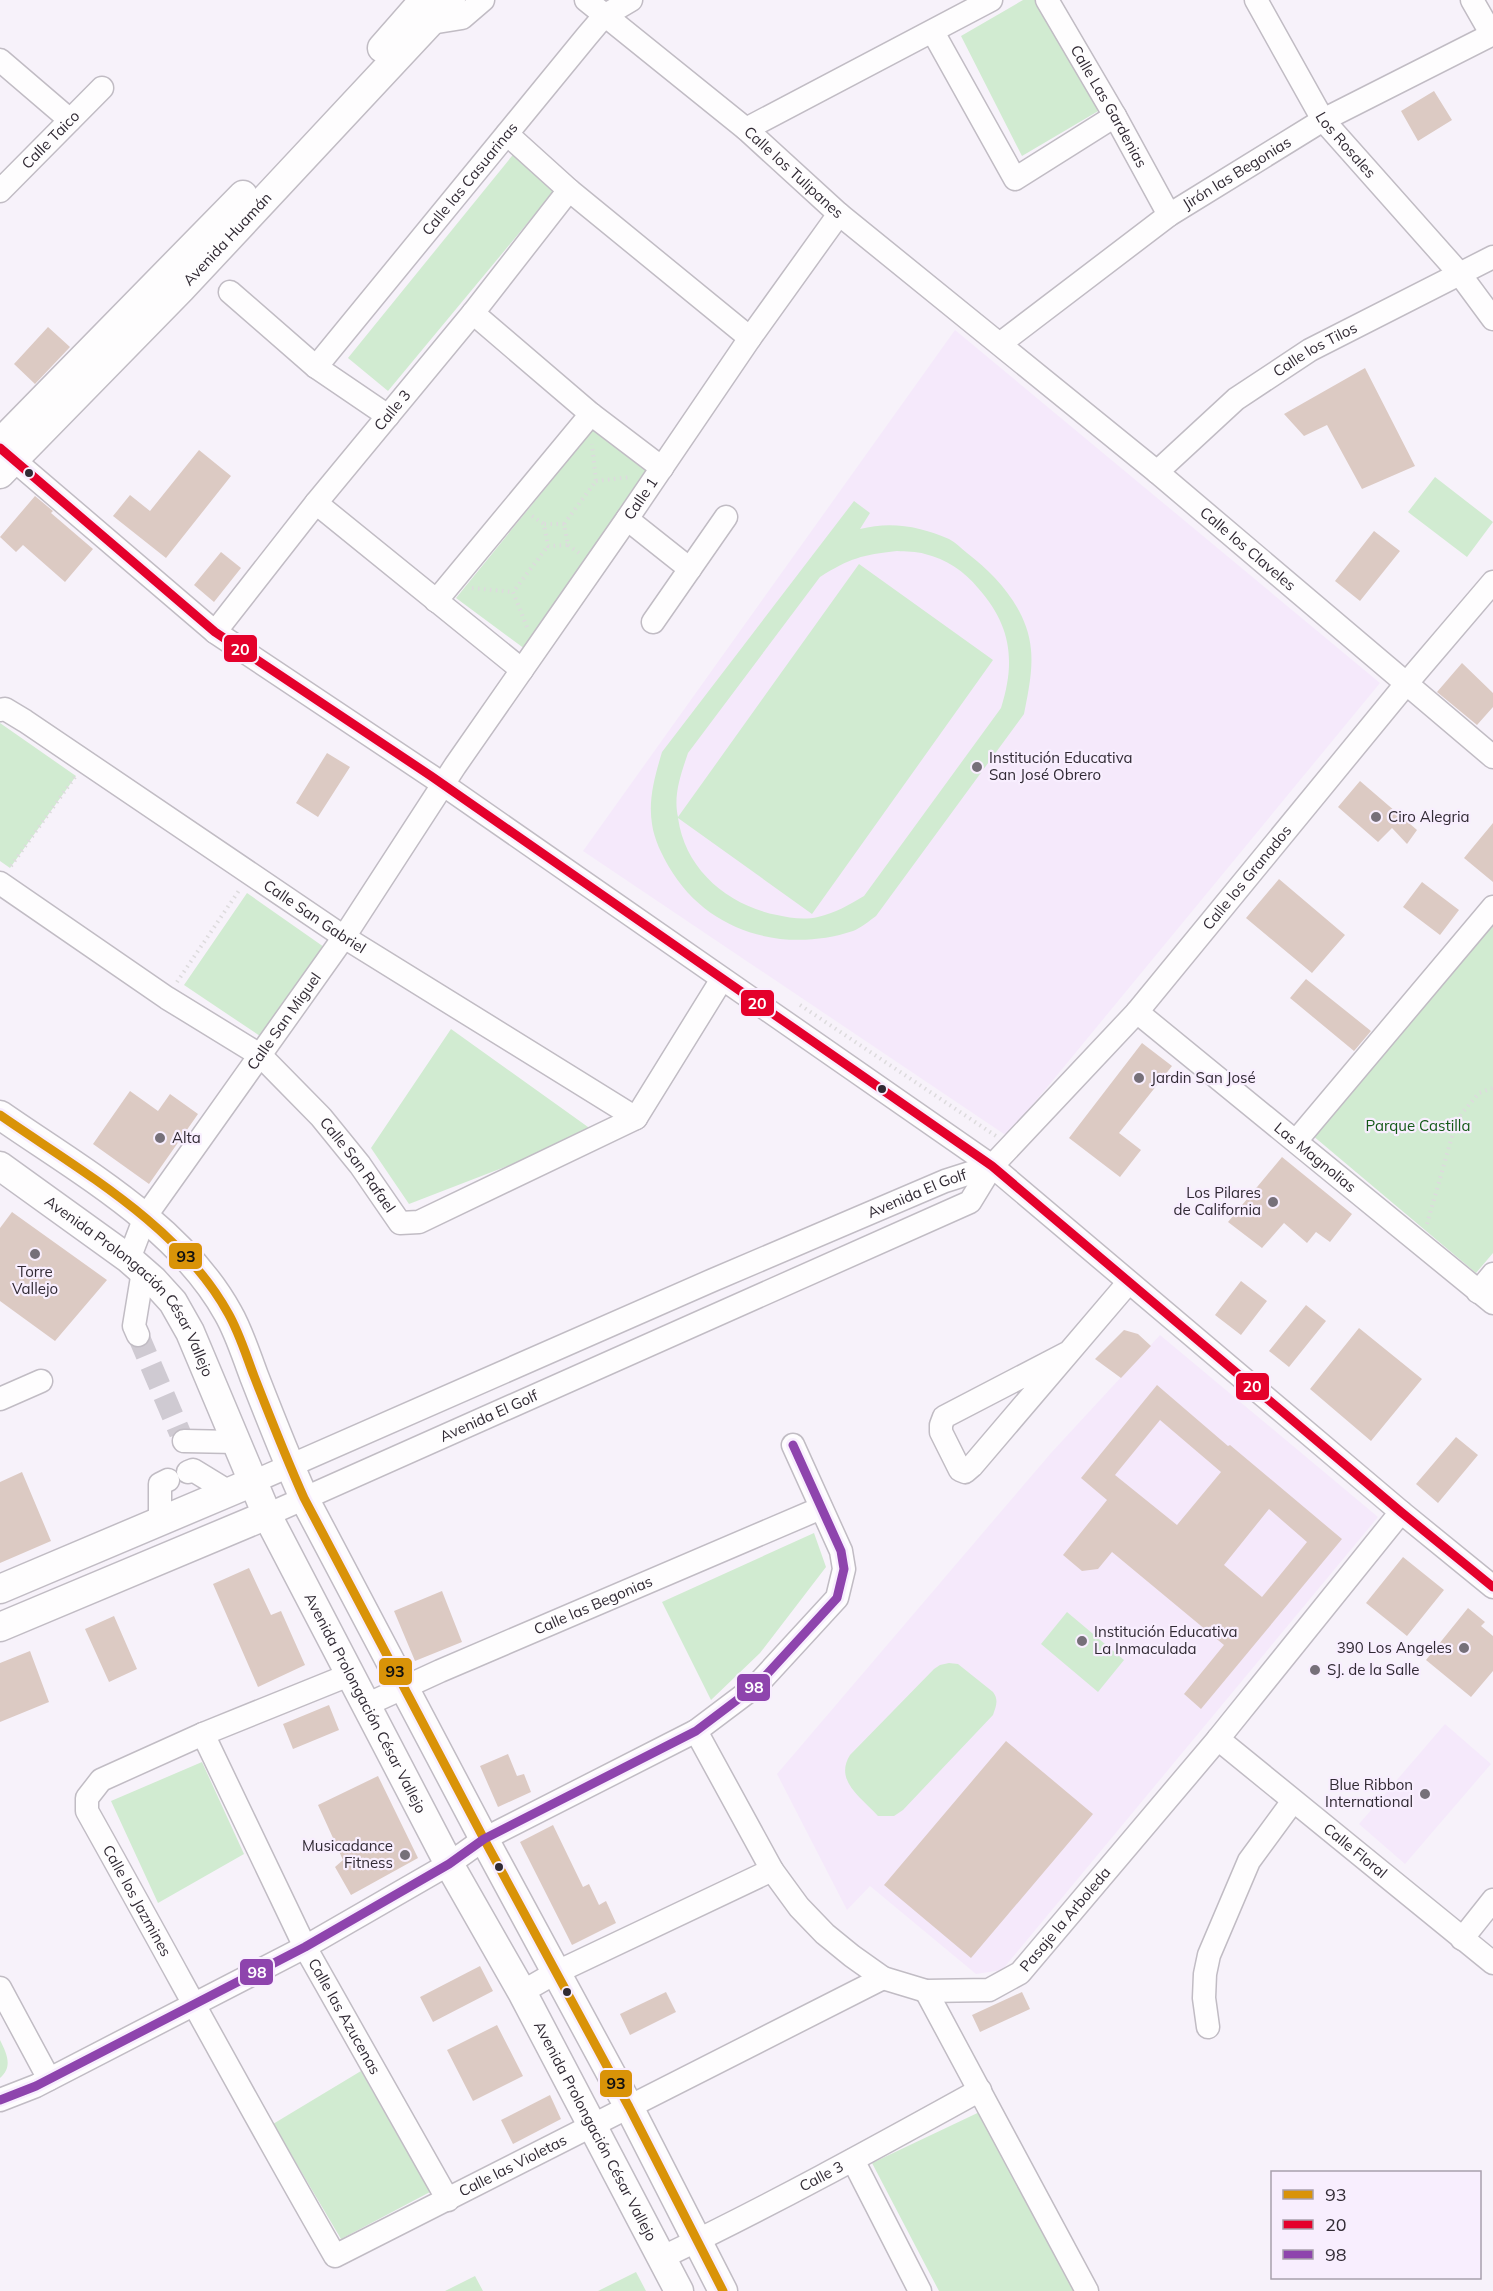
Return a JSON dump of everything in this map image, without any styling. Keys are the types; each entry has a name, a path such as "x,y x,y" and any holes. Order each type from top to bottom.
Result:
{"main road":[{"name":"Avenida Huamán","path":"3,456 181,289 421,8 451,0"},
{"path":"0,1115 145,1217 183,1252 210,1283 229,1314 304,1498 555,1973 629,2107 723,2291"},
{"name":"Avenida Prolongación César Vallejo","path":"0,1166 136,1265 173,1302 190,1332 236,1442 241,1487 267,1515 449,1864 522,1992 679,2291"},
{"name":"Avenida El Golf","path":"0,1589 241,1487"},
{"name":"Avenida El Golf","path":"0,1627 267,1515"}],"street":[{"path":"421,8 462,18 483,0"},
{"name":"Calle los Tulipanes","path":"586,0 746,129 839,214 1001,343"},
{"name":"Calle las Casuarinas","path":"316,367 604,15 631,0"},
{"path":"746,129 991,0"},
{"name":"Calle Las Gardenias","path":"1047,0 1115,116 1168,215"},
{"name":"Los Rosales","path":"1256,0 1323,120 1459,273 1493,319"},
{"path":"1472,0 1493,35"},
{"path":"933,32 1015,179 1115,116"},
{"name":"Jirón las Begonias","path":"1001,343 1168,215 1323,120 1493,35"},
{"path":"0,60 70,120"},
{"name":"Calle Taico","path":"0,191 102,88"},
{"path":"507,134 569,190 750,338"},
{"name":"Calle 3","path":"215,632 316,503 473,313 569,190"},
{"name":"Calle 1","path":"443,784 627,519 651,472 839,214"},
{"name":"Calle los Tilos","path":"1157,472 1236,399 1301,356 1493,257"},
{"path":"230,292 316,367 388,416"},
{"path":"473,313 591,424 651,472"},
{"name":"Calle los Claveles","path":"1001,343 1493,757"},
{"path":"436,601 591,424"},
{"path":"3,456 215,632 443,784 992,1166 1128,1283 1493,1587"},
{"path":"316,503 522,670"},
{"path":"653,622 726,517"},
{"path":"627,519 690,569"},
{"name":"Calle los Granados","path":"992,1166 1137,1012 1406,684 1493,582"},
{"name":"Calle San Gabriel","path":"0,710 5,709 25,721 344,937 636,1118"},
{"name":"Calle San Miguel","path":"138,1335 134,1326 136,1265 145,1217 344,937 443,784"},
{"name":"Calle San Rafael","path":"3,878 167,998 260,1055 321,1117 360,1165 400,1223 419,1222 636,1118"},
{"path":"1296,1141 1493,907"},
{"path":"636,1118 722,979"},
{"name":"Las Magnolias","path":"1137,1012 1485,1297"},
{"name":"Avenida El Golf","path":"241,1487 713,1280 945,1181 992,1166"},
{"name":"Avenida El Golf","path":"267,1515 970,1202 992,1166"},
{"path":"1485,1297 1493,1274"},
{"path":"713,1280 729,1311"},
{"path":"1069,1352 944,1417 941,1432 960,1470 964,1472 972,1466 1128,1283"},
{"path":"0,1399 41,1381"},
{"path":"183,1474 182,1437 236,1442"},
{"path":"0,2100 49,2079 305,1947 449,1864 484,1839 696,1731 757,1685 837,1598 844,1569 841,1551 793,1445"},
{"path":"160,1521 160,1484 183,1474 241,1487"},
{"name":"Calle las Begonias","path":"366,1705 821,1508"},
{"name":"Pasaje la Arboleda","path":"696,1731 772,1870 799,1907 825,1934 883,1978 926,1991 989,1990 1020,1973 1218,1739 1401,1512"},
{"name":"Calle los Jazmines","path":"335,2256 249,2108 195,2005 87,1811 87,1798 101,1780 203,1734 349,1675"},
{"name":"Calle las Azucenas","path":"203,1734 305,1947 448,2200"},
{"name":"Calle Floral","path":"1218,1739 1493,1963"},
{"path":"1208,2027 1204,1998 1204,1974 1209,1955 1249,1861 1293,1801"},
{"path":"522,1992 555,1973 772,1870"},
{"path":"1461,1939 1493,1900"},
{"name":"Calle las Violetas","path":"335,2256 883,1978"},
{"path":"0,1988 49,2079"},
{"path":"926,1991 1087,2291"},
{"name":"Calle 3","path":"661,2258 853,2160 980,2090"},
{"path":"853,2160 920,2291"}],"path":[{"path":"568,545 564,524 596,481 591,424"},
{"path":"596,481 651,472"},
{"path":"528,512 544,524 564,524"},
{"path":"513,592 548,546 544,524"},
{"path":"548,546 568,545 585,558"},
{"path":"473,580 466,588 513,592"},
{"path":"513,592 530,637"},
{"path":"3,878 86,762"},
{"path":"167,998 251,874"},
{"path":"1422,1245 1457,1119 1479,1093 1493,1088"}],"shaded area":[{"name":"Institución Educativa San José Obrero","path":"955,330 1380,683 1007,1136 583,851"},
{"name":"Institución Educativa La Inmaculada","path":"1160,1335 1378,1517 1002,1970 976,1974 870,1886 847,1910 777,1774 1051,1453"},
{"name":"Blue Ribbon International","path":"1445,1724 1491,1764 1405,1864 1359,1824"}],"green space":[{"path":"1023,0 1039,0 1100,110 1022,156 961,36"},
{"path":"516,151 554,191 388,391 348,358"},
{"path":"596,426 650,469 525,649 456,598"},
{"path":"1435,477 1493,522 1467,557 1408,512"},
{"path":"854,501 870,513 860,529 882,525 905,526 927,531 954,542 1000,583 1017,608 1029,635 1030,682 1024,714 876,916 853,931 827,938 800,940 774,938 749,932 725,922 704,908 685,889 669,867 661,852 652,824 652,797 662,752","holes":["897,551 922,553 947,562 967,576 989,602 998,616 1008,644 1008,675 1001,708 864,896 830,913 808,918 777,915 741,903 711,882 699,868 689,853 678,818 812,914 993,660 859,564 678,817 677,793 688,753 820,577 857,558"]},
{"path":"0,723 76,776 10,868 0,861"},
{"path":"247,893 324,947 260,1036 184,985"},
{"name":"Parque Castilla","path":"1493,919 1493,1253 1476,1273 1312,1135"},
{"path":"451,1029 595,1132 409,1204 371,1148"},
{"path":"814,1533 826,1567 760,1653 711,1700 662,1602"},
{"path":"1067,1612 1124,1660 1098,1692 1041,1644"},
{"path":"949,1663 958,1664 993,1692 996,1706 993,1715 903,1810 894,1816 878,1816 847,1781 846,1764 850,1755 934,1669"},
{"path":"202,1762 244,1854 158,1903 111,1801"},
{"path":"0,2040 7,2055 8,2065 0,2078"},
{"path":"361,2071 430,2192 341,2239 273,2124"},
{"path":"988,2108 1083,2291 939,2291 872,2163"},
{"path":"636,2272 646,2291 598,2291"},
{"path":"475,2276 483,2291 445,2291"}],"building":[{"path":"1434,91 1452,120 1418,141 1401,111"},
{"path":"48,327 70,347 35,384 14,364"},
{"path":"1365,368 1415,466 1362,489 1327,425 1304,436 1284,414"},
{"path":"199,450 231,476 166,558 113,516 130,495 150,511"},
{"path":"35,496 93,549 65,582 23,545 16,552 0,537"},
{"path":"1374,531 1400,551 1360,601 1335,581"},
{"path":"221,552 241,568 214,602 194,585"},
{"path":"1462,663 1493,693 1493,707 1477,725 1437,692"},
{"path":"327,753 350,767 318,817 296,803"},
{"name":"Ciro Alegria","path":"1360,781 1417,830 1407,844 1392,828 1378,842 1338,807"},
{"path":"1493,823 1493,882 1464,858"},
{"path":"1279,879 1345,935 1312,973 1246,918"},
{"path":"1422,882 1459,910 1440,935 1403,907"},
{"path":"1306,979 1371,1031 1354,1051 1290,998"},
{"path":"1142,1043 1172,1066 1119,1133 1141,1150 1120,1177 1069,1138"},
{"path":"130,1091 158,1111 170,1094 198,1114 149,1184 93,1144"},
{"name":"Los Pilares de California","path":"1282,1157 1352,1214 1330,1242 1316,1232 1307,1243 1284,1223 1262,1248 1228,1222"},
{"name":"Torre Vallejo","path":"12,1212 107,1280 55,1341 0,1301 0,1228"},
{"path":"1241,1281 1267,1301 1241,1335 1215,1315"},
{"path":"1306,1305 1326,1321 1289,1367 1269,1351"},
{"path":"1359,1328 1422,1379 1371,1441 1310,1389"},
{"path":"1124,1330 1138,1334 1151,1346 1121,1378 1095,1359"},
{"path":"1157,1385 1342,1539 1201,1709 1184,1694 1224,1645 1112,1552 1098,1569 1082,1571 1063,1555 1107,1500 1081,1478","holes":["1160,1420 1221,1472 1177,1525 1115,1475","1269,1509 1307,1542 1262,1597 1224,1565"]},
{"path":"1456,1437 1478,1455 1438,1503 1416,1484"},
{"path":"22,1472 51,1541 0,1563 0,1482"},
{"path":"1403,1557 1444,1590 1407,1636 1366,1603"},
{"path":"249,1568 271,1615 281,1611 305,1665 258,1687 213,1584"},
{"path":"442,1591 462,1642 415,1661 394,1611"},
{"name":"390 Los Angeles","path":"1468,1608 1485,1622 1481,1626 1493,1636 1493,1671 1471,1697 1426,1660"},
{"path":"114,1616 137,1669 109,1682 85,1629"},
{"path":"30,1651 49,1702 0,1722 0,1663"},
{"path":"329,1705 339,1730 293,1749 283,1724"},
{"path":"1006,1741 1093,1814 971,1958 884,1885"},
{"path":"508,1754 517,1776 524,1774 531,1792 498,1807 480,1766"},
{"path":"378,1776 418,1858 351,1895 335,1867 343,1860 318,1805"},
{"path":"553,1825 583,1887 589,1884 599,1905 606,1901 616,1923 572,1945 520,1842"},
{"path":"480,1966 493,1991 433,2022 420,1997"},
{"path":"666,1992 676,2012 630,2035 620,2014"},
{"path":"1022,1992 1030,2009 980,2032 972,2015"},
{"path":"497,2025 523,2076 473,2101 447,2050"},
{"path":"550,2095 561,2119 513,2144 501,2120"}],"tunnel":[{"path":"138,1335 180,1433"}],"transit line":[{"name":"20","path":"0,448 215,632 431,776 992,1166 1493,1587"},
{"name":"93","path":"0,1115 94,1179 156,1227 208,1282 228,1313 304,1498 629,2107 723,2291"},
{"name":"98","path":"0,2100 36,2086 305,1947 449,1864 484,1839 696,1731 757,1685 837,1598 844,1569 841,1551 793,1445"}],"place":[{"name":"Institución Educativa San José Obrero","path":"977,767"},
{"name":"Ciro Alegria","path":"1376,817"},
{"name":"Jardin San José","path":"1139,1078"},
{"name":"Alta","path":"160,1138"},
{"name":"Los Pilares de California","path":"1273,1202"},
{"name":"Torre Vallejo","path":"35,1254"},
{"name":"Institución Educativa La Inmaculada","path":"1082,1641"},
{"name":"390 Los Angeles","path":"1464,1648"},
{"name":"SJ. de la Salle","path":"1315,1670"},
{"name":"Blue Ribbon International","path":"1425,1794"},
{"name":"Musicadance Fitness","path":"405,1855"}]}
